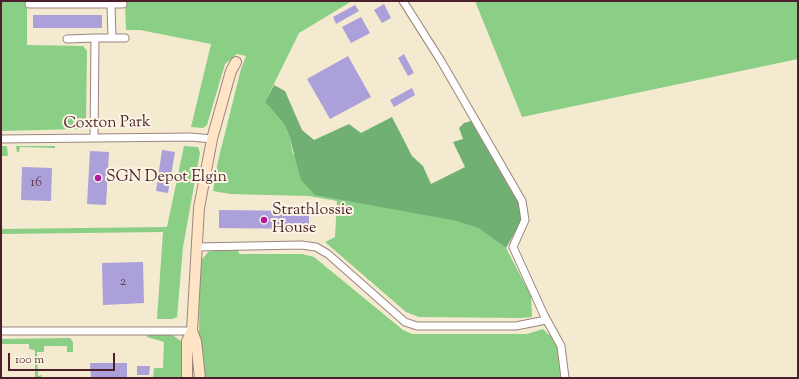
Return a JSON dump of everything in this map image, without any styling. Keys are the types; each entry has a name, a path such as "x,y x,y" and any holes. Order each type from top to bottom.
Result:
{"street":[{"path":"403,1 441,61 522,201 525,220 513,247 546,320 561,346 565,378"},
{"path":"29,4 123,4"},
{"path":"111,4 112,38"},
{"path":"94,138 95,38"},
{"path":"67,39 125,38"},
{"path":"187,378 187,341 192,331 199,208 212,139 231,71 236,62"},
{"name":"Coxton Park","path":"1,139 191,137 212,139"},
{"path":"196,247 301,245 316,247 328,254 405,322 417,326 516,326 546,320"},
{"path":"1,331 192,331"},
{"path":"192,331 196,341 200,378"}],"green space":[{"path":"1,1 27,1 27,45 83,46 87,51 86,122 78,129 1,131"},
{"path":"125,1 352,1 299,33 265,102 284,124 289,135 293,154 452,220 478,228 506,248 531,296 532,317 419,317 406,312 325,242 335,237 337,201 309,196 230,194 213,191 218,161 241,69 246,56 237,54 225,64 207,125 203,128 191,127 211,44 140,30 126,30"},
{"path":"475,1 798,1 798,59 522,117"},
{"path":"274,85 285,91 302,130 314,140 349,124 361,133 392,117 412,156 423,166 431,184 465,167 453,142 463,139 459,128 464,123 471,121 519,204 522,220 506,248 478,228 452,220 315,195 301,180 289,135 284,124 265,102"},
{"path":"1,146 7,146 8,156 1,156"},
{"path":"16,146 55,146 55,148 20,147 19,152 17,152"},
{"path":"184,146 198,147 200,153 183,247 177,317 172,319 157,319 163,232 1,234 1,229 167,227"},
{"path":"217,250 238,250 239,254 302,254 314,257 403,330 412,334 527,334 543,329 549,335 551,334 558,347 563,378 203,378 200,367 199,331 200,262 208,252"},
{"path":"147,334 171,334 182,342 182,378 153,378 154,368 163,368 164,342 147,337"},
{"path":"70,338 73,342 73,352 67,352 67,346 44,346 44,352 37,352 38,376 42,375 40,378 35,378 35,350 29,349 29,344 1,344 1,339"}],"building":[{"path":"384,4 391,18 382,23 374,10"},
{"path":"355,5 359,11 336,24 333,17"},
{"path":"33,15 102,15 102,28 33,28"},
{"path":"361,17 370,33 351,43 342,27"},
{"path":"404,54 414,73 408,76 398,58"},
{"path":"348,56 371,97 330,119 307,79"},
{"path":"412,88 415,95 394,107 390,100"},
{"path":"162,150 175,152 168,193 156,191"},
{"name":"SGN Depot Elgin","path":"90,151 109,152 106,205 87,204"},
{"path":"22,167 52,168 51,201 21,200"},
{"name":"Strathlossie House","path":"219,210 309,211 309,229 219,228"},
{"path":"143,262 144,303 103,305 102,263"},
{"path":"90,363 127,363 127,378 91,378"},
{"path":"137,366 150,366 149,375 137,375"}],"place":[{"name":"SGN Depot Elgin","path":"98,178"},
{"name":"Strathlossie House","path":"264,220"}]}
